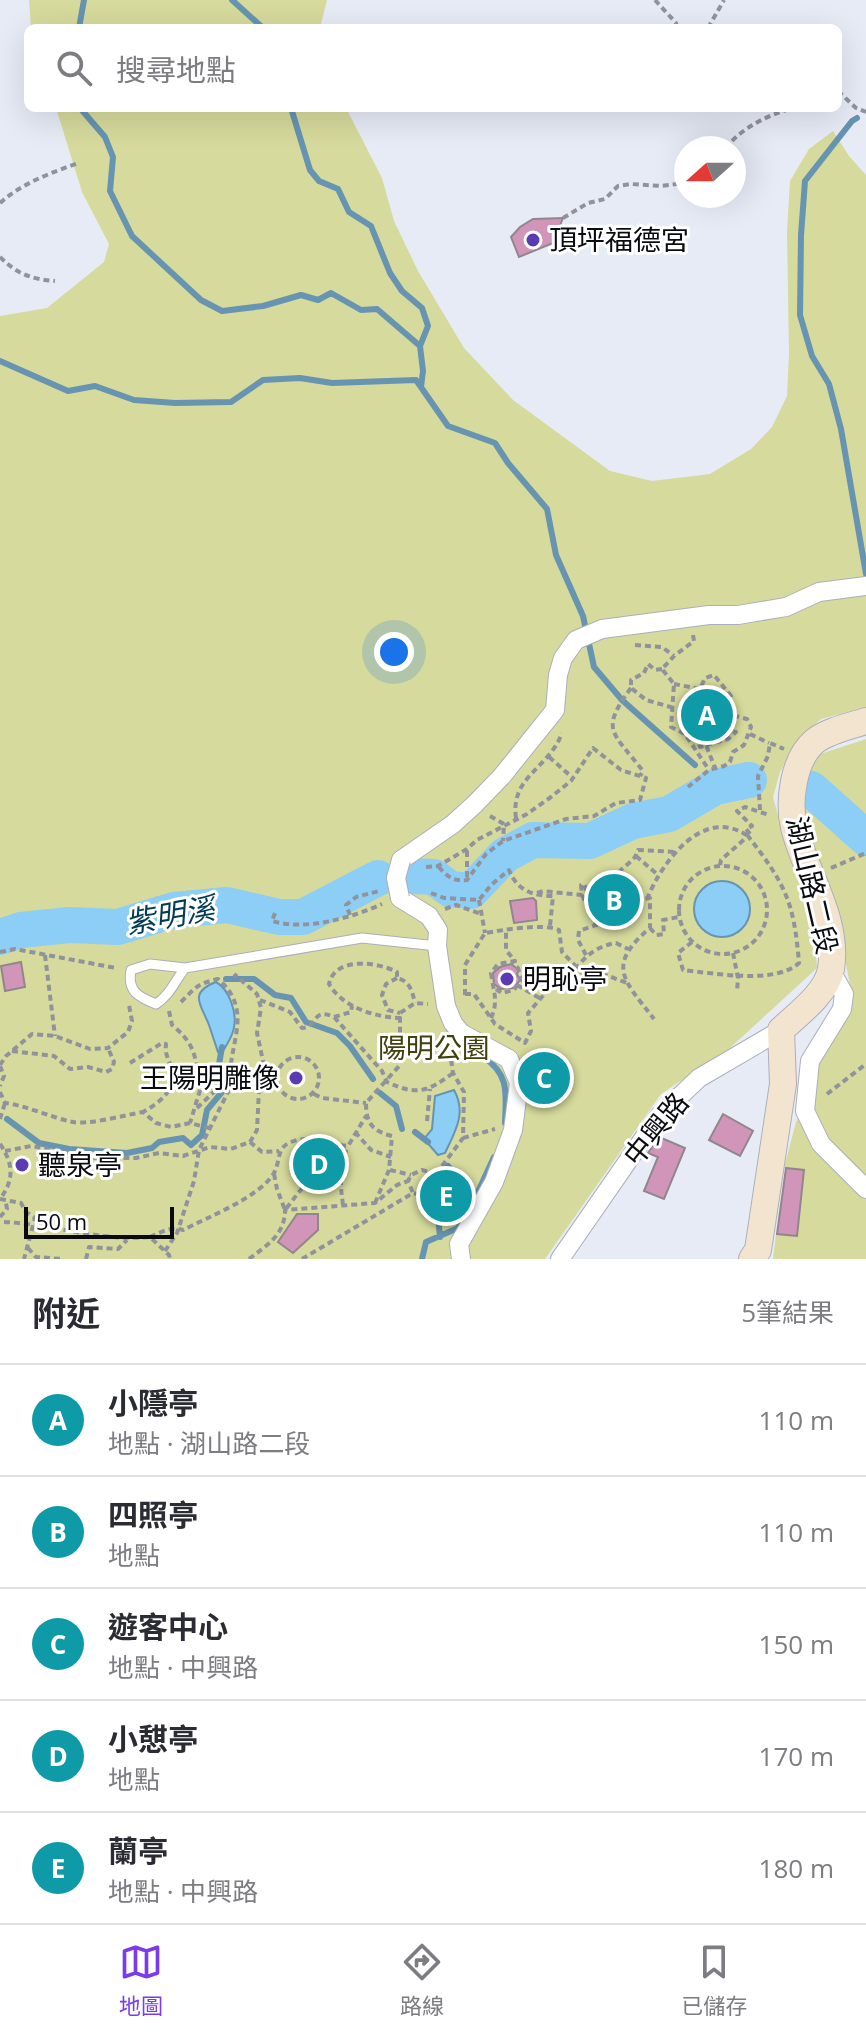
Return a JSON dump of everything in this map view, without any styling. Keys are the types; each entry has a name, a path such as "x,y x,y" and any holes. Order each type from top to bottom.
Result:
{"street":[{"path":"461,1259 459,1244 494,1182 513,1130 519,1083 509,1059 461,1033 449,1014 437,946 438,930 429,916 391,901 401,860 453,824 475,804 502,776 555,710 563,658 576,640 602,629 786,607 819,592 862,586"},
{"path":"802,758 815,741 866,721"},
{"name":"湖山路二段","path":"781,1030 818,994 831,971 831,943 819,892 794,826 793,784 802,758"},
{"path":"831,971 844,994 842,1009 810,1061 805,1111 821,1144 866,1189"},
{"path":"752,1259 758,1250 783,1084 781,1030"},
{"name":"中興路","path":"560,1259 659,1116 699,1078 781,1030"}],"lane":[{"path":"185,968 174,981 169,996 156,1004 132,991 129,980 131,970 150,964 185,968 362,938 437,946"}],"path":[{"path":"655,0 676,24"},
{"path":"710,24 724,0"},
{"path":"842,95 856,108 866,112"},
{"path":"735,136 768,115 779,112"},
{"path":"0,203 40,177 78,163"},
{"path":"563,218 588,203 605,199 618,186 674,184"},
{"path":"0,257 12,269 31,279 55,281"},
{"path":"640,776 643,771 613,730 611,720 614,710 631,688 631,680 644,673 648,664 655,670 662,669 694,641 690,617"},
{"path":"662,669 674,684 671,727 685,734 712,769"},
{"path":"674,684 700,689 705,678 714,675 731,696 727,714"},
{"path":"631,688 646,700 674,708"},
{"path":"688,787 712,769 730,762 733,752 744,745 750,734 747,719 727,714 715,717"},
{"path":"697,728 736,732 728,739 706,745 700,747 696,738 697,728"},
{"path":"750,734 802,758"},
{"path":"516,818 514,806 519,786 549,757 560,738"},
{"path":"688,740 696,738"},
{"path":"760,810 758,776 768,756 770,743"},
{"path":"706,745 712,769"},
{"path":"426,867 438,866 551,797 573,778 593,748 621,770 646,778 640,800 616,803 594,816 566,819 503,841 486,854 467,880 458,881 445,875 438,866"},
{"path":"549,757 573,778"},
{"path":"475,804 504,824"},
{"path":"720,865 721,860 750,834 746,829 752,826 737,811 745,807 760,810 794,826"},
{"path":"503,841 504,824"},
{"path":"647,899 657,874 689,838 723,826 737,828 748,836 774,870 791,904 799,963 791,970 738,978 683,970 678,953 692,942"},
{"path":"467,849 467,880"},
{"path":"614,884 618,871 636,856 638,850 676,852"},
{"path":"829,869 866,853"},
{"path":"636,856 657,874"},
{"path":"720,865 735,867 749,874 765,897 767,912 764,926 746,948 733,953 718,954 692,942 679,917 679,902 684,888 693,876 706,868 720,865"},
{"path":"415,1003 449,1014 467,1012 465,965 485,933 479,900 509,870 529,894 543,891 582,895"},
{"path":"596,925 582,895 581,885 584,884 593,907 601,908"},
{"path":"621,884 627,891 629,901 625,911 614,916 601,908 599,900 607,885 621,884"},
{"path":"424,890 444,898 479,900"},
{"path":"350,915 346,905 356,897 377,892 391,901"},
{"path":"537,893 538,896 553,896 550,926"},
{"path":"629,901 650,898 650,928 656,935 664,934 663,920 679,917"},
{"path":"275,913 272,921 301,926 350,915 391,901"},
{"path":"429,916 456,905 481,914"},
{"path":"586,955 578,940 579,931 616,922 614,916"},
{"path":"485,933 550,926 559,930 562,952 590,981 598,983 606,975 627,983"},
{"path":"650,928 630,944 622,965 627,983 654,1019"},
{"path":"491,1018 496,1007 491,973 498,964 515,961 506,950 506,929"},
{"path":"465,994 474,994 495,1024 525,1043 531,1031 528,1013 555,982 567,981 586,955 601,945 616,943 628,949"},
{"path":"0,952 15,949 131,970"},
{"path":"733,953 738,978 737,992"},
{"path":"45,955 55,1036"},
{"path":"495,988 502,993 514,990 521,980 518,968 511,962"},
{"path":"397,978 397,972 387,966 343,966 331,976 329,984 336,995 352,1006 384,1018 401,1016 415,1003"},
{"path":"241,978 260,1000 290,1012 302,1028 310,1026 314,1019 326,1013 334,1017 382,1071 387,1082 404,1090 430,1089 453,1073 464,1092 463,1138 436,1174"},
{"path":"401,1016 388,1010 382,995 386,984 397,978 403,980 412,988 415,1003"},
{"path":"165,1251 178,1228 194,1181 199,1150 228,1092 238,1015 228,987 218,979 197,985 170,1009 168,1017 172,1025 187,1037 196,1060 195,1081"},
{"path":"517,985 541,999"},
{"path":"0,1086 4,1076 0,1066 32,1034 55,1036 90,1049 108,1048 128,1032 132,1021 128,1008 132,991"},
{"path":"5,1151 31,1146 96,1158 136,1158 159,1153 183,1156 210,1147 231,1149 250,1142 257,1130 259,1089 266,1075 257,1033 260,1000"},
{"path":"334,1017 351,1012 352,1006"},
{"path":"375,1203 389,1170 392,1136 378,1133 371,1127 366,1116 366,1103 400,1065 401,1016"},
{"path":"5,1103 16,1104 32,1112 53,1114 75,1123 143,1112 162,1101 173,1079 172,1067 165,1053 166,1044 162,1043 130,1063"},
{"path":"12,1051 54,1056 70,1069 88,1067 106,1072 112,1069 114,1062 108,1048"},
{"path":"292,1057 303,1057 313,1063 319,1072 319,1084 313,1094 303,1099 293,1099 278,1084 278,1073 283,1063 292,1057"},
{"path":"806,1102 818,1101 866,1064"},
{"path":"173,1079 195,1081 201,1087 217,1089 195,1110"},
{"path":"230,1080 245,1081 259,1089 278,1084"},
{"path":"190,1123 201,1087"},
{"path":"427,1121 430,1089"},
{"path":"0,1092 5,1103 0,1119"},
{"path":"313,1094 322,1098 366,1103"},
{"path":"143,1112 156,1123 171,1127 190,1123 209,1128"},
{"path":"343,1205 339,1180 341,1163 366,1116"},
{"path":"463,1138 499,1127"},
{"path":"355,1132 371,1150 391,1157"},
{"path":"250,1142 262,1152 279,1151 290,1142 302,1139 348,1146"},
{"path":"0,1144 11,1161 9,1187 0,1199 21,1203 26,1212 35,1218 24,1259"},
{"path":"285,1210 313,1174 330,1144"},
{"path":"249,1259 276,1238 285,1221 285,1210 274,1173 279,1151"},
{"path":"389,1170 411,1175 422,1170 436,1174"},
{"path":"6,1202 7,1209 2,1220 128,1239 150,1237 178,1228 183,1230 246,1197 274,1173"},
{"path":"302,1259 413,1193 426,1196 435,1190 439,1182 436,1174"},
{"path":"285,1210 375,1203 397,1185 408,1181 411,1175"},
{"path":"408,1181 413,1193"},
{"path":"150,1237 170,1259"},
{"path":"86,1259 89,1247 118,1249 128,1239"},
{"path":"28,1248 36,1257 62,1259"},
{"path":"259,1251 261,1259"}],"green space":[{"path":"29,0 327,0 321,24 31,24"},
{"name":"陽明公園","path":"57,112 348,112 382,178 394,221 418,271 464,348 513,400 610,471 652,481 710,474 751,449 772,427 787,396 790,181 809,149 833,131 866,175 866,707 821,719 796,742 780,772 773,797 813,910 817,968 730,1048 661,1094 545,1259 0,1259 0,316 47,308 104,262 109,244 82,192"},
{"path":"866,739 866,1259 773,1259 776,1234 797,1236 804,1171 784,1168 796,1122 814,1084 816,1062 838,1025 850,985 840,934 814,860 800,795 813,759"}],"water":[{"path":"722,881 742,889 750,909 742,929 722,937 702,929 694,909 702,889"},
{"path":"216,982 228,995 235,1021 230,1040 223,1051 218,1052 199,1000 202,991"},
{"path":"454,1090 460,1115 445,1153 438,1155 424,1139 432,1129 435,1096"}],"building":[{"name":"頂坪福德宮","path":"563,218 553,243 519,257 511,237 520,227 533,219"},
{"path":"705,707 715,713 714,719 708,723 698,721 700,710"},
{"path":"611,889 619,889 626,900 619,911 611,911 604,904 604,896"},
{"path":"533,898 536,901 537,920 514,923 510,901"},
{"path":"21,962 25,987 5,991 1,966"},
{"name":"明恥亭","path":"511,964 519,970 520,980 514,988 501,989 494,984 493,973"},
{"path":"544,1058 561,1066 544,1099 530,1092"},
{"path":"723,1114 753,1131 740,1156 709,1140"},
{"path":"659,1137 685,1148 664,1199 644,1191 658,1157 648,1153"},
{"path":"319,1156 325,1158 325,1170 319,1172 313,1170 311,1164 313,1158"},
{"name":"聽泉亭","path":"22,1157 28,1159 28,1171 22,1173 16,1171 14,1165 16,1159"},
{"path":"786,1168 804,1170 797,1236 777,1234"},
{"path":"443,1184 453,1186 458,1193 452,1207 445,1210 434,1199"},
{"path":"297,1214 318,1214 318,1230 293,1253 278,1242"}],"waterway":[{"path":"80,24 84,0"},
{"path":"232,0 259,24"},
{"path":"83,112 105,137 113,157 110,191 132,236 201,300 222,311 263,306 301,295 318,300 331,293 361,310 377,309 420,346"},
{"path":"292,112 310,170 319,181 338,189 349,212 371,226 390,273 402,291 422,308 428,326 420,346 421,387"},
{"path":"857,118 805,181 800,315 812,356 829,384 841,429 866,574"},
{"path":"0,361 68,391 95,386 134,400 175,403 231,402 263,380 300,378 332,383 416,380 448,426 495,443 547,509 556,555 583,616 594,667 622,700 695,765"},
{"name":"紫明溪","path":"414,876 434,877 450,889 471,891 505,855 533,840 590,841 633,821 669,814 715,787 749,780"},
{"name":"紫明溪","path":"712,783 715,787"},
{"name":"紫明溪","path":"811,789 866,838"},
{"name":"紫明溪","path":"0,937 21,930 69,925 118,927 174,910 227,905 279,917 303,917 378,878"},
{"path":"226,979 254,979 275,995 291,998 306,1022 337,1033 373,1079"},
{"path":"7,1119 39,1143 69,1149 127,1153 183,1138 191,1145 202,1135 207,1110 222,1092 217,1076 222,1047"},
{"path":"483,1057 498,1070 502,1078 506,1094 505,1123"},
{"path":"380,1093 396,1106 402,1129"},
{"path":"415,1132 428,1142"},
{"path":"477,1194 494,1157"},
{"path":"422,1259 426,1242 458,1228 477,1194 472,1193 448,1166"},
{"path":"438,1216 440,1237"}],"place":[{"name":"頂坪福德宮","path":"533,240"},
{"name":"小隱亭","path":"707,715"},
{"name":"四照亭","path":"614,900"},
{"name":"明恥亭","path":"507,979"},
{"name":"王陽明雕像","path":"296,1078"},
{"name":"遊客中心","path":"544,1078"},
{"name":"小憇亭","path":"319,1164"},
{"name":"聽泉亭","path":"22,1165"},
{"name":"蘭亭","path":"446,1196"}]}
